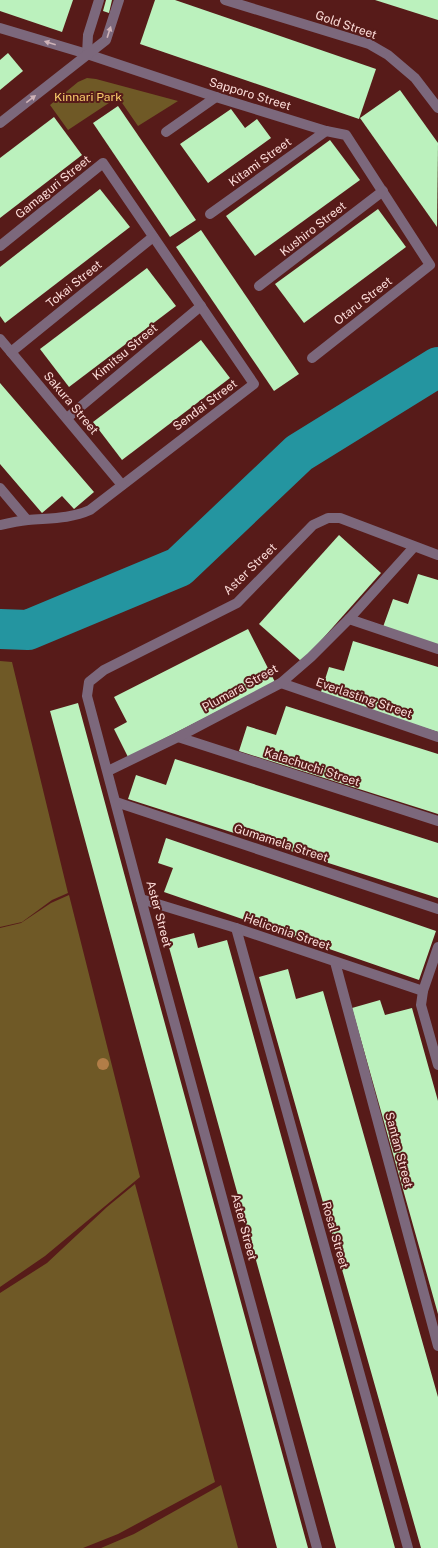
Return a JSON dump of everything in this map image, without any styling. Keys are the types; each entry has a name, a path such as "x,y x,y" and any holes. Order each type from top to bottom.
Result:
{"street":[{"path":"87,54 88,35 99,0"},
{"path":"0,123 106,40 119,0"},
{"name":"Gold Street","path":"225,0 368,44 388,55 401,65 415,78 438,108"},
{"name":"Sapporo Street","path":"0,28 87,54 216,97 326,131 346,135 430,265"},
{"path":"166,132 216,97"},
{"name":"Kitami Street","path":"210,214 326,131"},
{"name":"Sendai Street","path":"0,525 27,520 79,515 90,510 254,384 103,163"},
{"name":"Gamaguri Street","path":"0,246 103,163"},
{"name":"Kushiro Street","path":"259,286 383,191"},
{"name":"Tokai Street","path":"11,352 153,237"},
{"name":"Otaru Street","path":"312,358 430,265"},
{"name":"Kimitsu Street","path":"67,418 201,306"},
{"name":"Sakura Street","path":"0,339 122,485"},
{"path":"0,488 27,520"},
{"name":"Aster Street","path":"317,1548 141,899 88,696 89,682 104,670 236,603 313,525 328,518 340,518 438,555"},
{"name":"Plumara Street","path":"108,771 178,737 281,683 311,658 349,619 414,547"},
{"path":"349,619 438,649"},
{"name":"Everlasting Street","path":"281,683 438,737"},
{"name":"Kalachuchi Street","path":"178,737 438,821"},
{"name":"Gumamela Street","path":"116,802 438,909"},
{"name":"Heliconia Street","path":"141,899 236,928 423,991"},
{"name":"Rosal Street","path":"236,928 408,1548"},
{"path":"438,947 423,991 421,1005 438,1065"},
{"name":"Santan Street","path":"335,962 438,1346"}],"green space":[{"name":"Kinnari Park","path":"87,78 96,79 178,101 138,126 118,97 68,130 50,105 78,82"},
{"path":"0,661 12,662 68,893 52,900 22,922 0,927"},
{"path":"69,895 140,1177 45,1256 0,1287 0,928 21,923 51,903"},
{"path":"135,1184 215,1482 118,1534 83,1548 0,1548 0,1293 47,1263 107,1207"},
{"path":"221,1485 238,1548 101,1548 134,1534"}],"building":[{"path":"0,0 73,0 62,32 0,11"},
{"path":"106,0 112,0 109,13 103,11"},
{"path":"155,0 175,0 376,69 359,119 140,44"},
{"path":"375,0 438,0 438,20"},
{"path":"8,53 23,71 0,90 0,60"},
{"path":"400,90 438,143 437,227 360,118"},
{"path":"118,106 196,220 170,237 93,123"},
{"path":"231,109 245,128 257,119 271,138 208,183 180,144"},
{"path":"54,117 82,155 0,218 0,158"},
{"path":"330,140 360,180 255,256 226,216"},
{"path":"100,189 130,227 5,323 0,316 0,267"},
{"path":"378,209 406,247 304,323 275,284"},
{"path":"201,230 299,374 274,391 176,247"},
{"path":"147,268 176,306 69,387 40,349"},
{"path":"201,340 230,378 122,460 93,422"},
{"path":"0,383 94,492 74,509 62,496 42,513 0,464"},
{"path":"339,535 381,573 302,662 259,624"},
{"path":"418,574 438,580 438,645 383,627 393,599 408,604"},
{"path":"248,629 275,682 128,757 114,729 127,722 114,697"},
{"path":"353,641 438,667 438,732 320,695 329,667 344,671"},
{"path":"78,703 308,1548 277,1548 50,711"},
{"path":"286,706 438,754 438,814 239,751 247,726 276,735"},
{"path":"175,759 438,843 438,898 128,799 136,775 166,785"},
{"path":"166,838 436,931 419,980 164,892 173,868 158,863"},
{"path":"194,933 198,948 227,940 395,1548 336,1548 167,940"},
{"path":"288,969 296,999 323,991 438,1397 438,1548 421,1548 259,977"},
{"path":"380,1000 385,1015 412,1008 438,1101 438,1314 352,1008"}],"waterway":[{"path":"0,629 28,630 179,567 299,453 438,367"}]}
